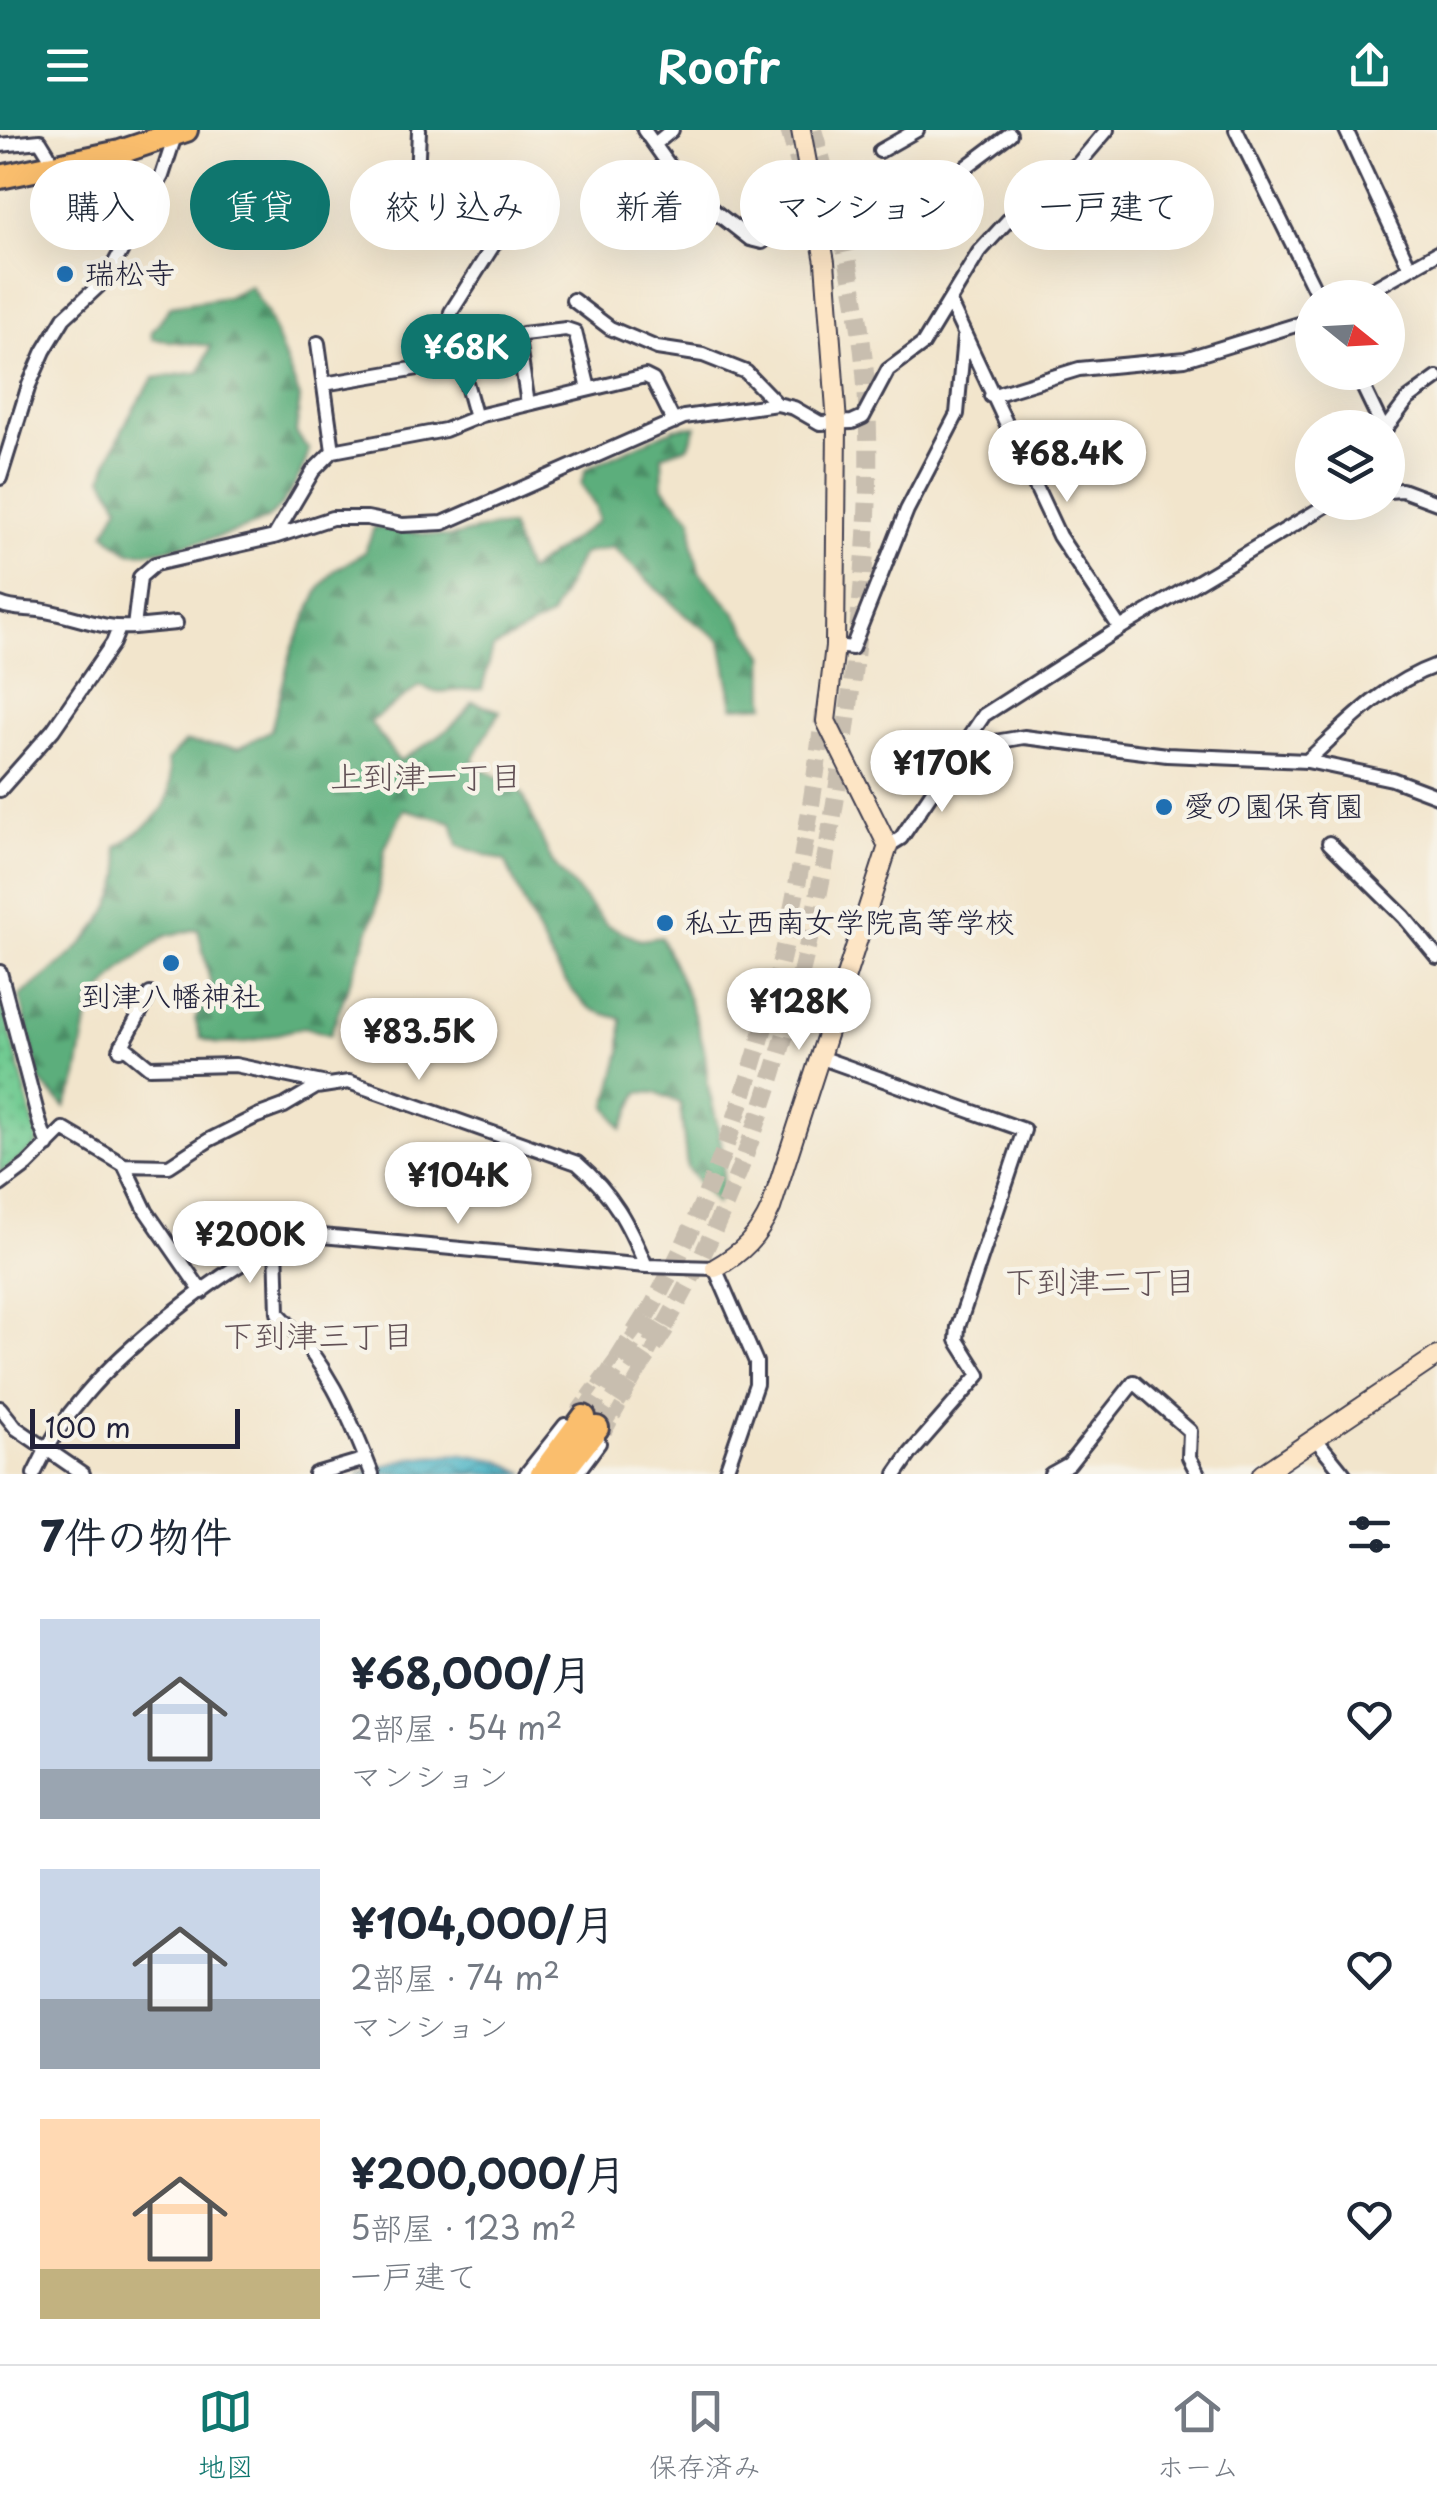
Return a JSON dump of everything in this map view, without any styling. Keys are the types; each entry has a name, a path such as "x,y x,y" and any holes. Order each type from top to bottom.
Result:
{"highway":[{"path":"0,163 145,130"},
{"path":"0,177 120,152 179,131"},
{"path":"543,1469 591,1422"}],"street":[{"path":"418,160 419,130"},
{"path":"644,130 686,189 740,232"},
{"path":"654,144 672,130"},
{"path":"801,130 807,160"},
{"path":"880,152 916,130"},
{"path":"134,627 140,576 155,564 274,537 332,518 367,518 402,525 443,522 674,422 702,414 777,404 794,408 820,424 852,422 863,417 888,370 923,344 979,252 1023,204 1079,164 1106,130"},
{"path":"1236,130 1310,280"},
{"path":"1346,130 1408,266"},
{"path":"0,478 44,351 64,318 106,278 162,176 179,131"},
{"path":"975,160 1010,134"},
{"path":"0,145 40,141 48,154"},
{"path":"476,418 451,312 490,250"},
{"path":"823,250 837,423 834,646 826,721 888,846"},
{"path":"1386,280 1437,253"},
{"path":"572,300 610,328 657,348 703,355 746,372 777,404"},
{"path":"950,303 1058,536 1120,628"},
{"path":"991,396 1079,369 1185,359 1295,325"},
{"path":"528,404 518,340 523,334 566,328 576,332 589,390"},
{"path":"834,646 852,648 907,510 957,414 964,334"},
{"path":"318,343 333,451"},
{"path":"324,384 460,361"},
{"path":"274,537 313,471 333,451 445,430 476,418 644,376 653,380 674,422"},
{"path":"1399,410 1437,378"},
{"path":"1405,491 1437,503"},
{"path":"39,1462 82,1398 113,1364 202,1292 276,1244 296,1237 322,1236 646,1266 715,1268 749,1245 762,1228 822,1058 888,846 902,838 984,715 1120,628 1302,520"},
{"path":"0,604 118,628 176,623"},
{"path":"0,790 53,730 114,643 118,628"},
{"path":"1307,760 1378,695 1406,677 1437,666"},
{"path":"964,748 1024,737 1167,754 1307,760 1392,780 1437,796"},
{"path":"1329,843 1404,917 1437,957"},
{"path":"0,972 48,1145"},
{"path":"150,994 120,1049 149,1067 235,1065 329,1085"},
{"path":"822,1058 1024,1130 958,1327 957,1340 979,1376 896,1474"},
{"path":"0,1184 63,1129 124,1165 169,1166 316,1087 349,1082 577,1164 626,1216 646,1266"},
{"path":"124,1165 146,1210 202,1292"},
{"path":"276,1244 278,1314 303,1339 344,1404 372,1474"},
{"path":"715,1268 756,1362 756,1384 725,1474"},
{"path":"1262,1474 1437,1356"},
{"path":"1051,1474 1069,1464 1134,1382 1190,1431 1189,1457 1198,1474"},
{"path":"0,1408 39,1462 82,1474"},
{"path":"576,1474 591,1422"},
{"path":"1315,1438 1344,1474"},
{"path":"315,1474 366,1459"}],"green space":[{"path":"250,286 267,312 300,398 296,433 309,450 304,466 283,502 261,522 179,546 130,552 105,533 119,505 103,477 118,438 154,378 200,372 211,346 153,339 151,333 171,306 227,297"},
{"path":"696,426 689,446 662,455 663,487 692,519 699,572 735,612 764,655 765,705 733,707 721,640 686,616 612,547 582,554 551,616 493,648 482,689 435,692 420,686 370,722 399,761 449,728 473,702 500,711 472,761 522,793 552,862 607,925 640,940 661,937 679,977 703,1045 722,1148 723,1176 716,1204 687,1168 680,1103 658,1093 639,1092 622,1129 607,1106 621,1052 622,1019 592,1009 566,982 505,861 458,846 452,822 404,809 385,848 375,914 330,1035 304,1027 243,1043 217,1044 201,1038 195,1019 212,990 198,929 165,936 122,969 90,1005 76,1083 65,1107 40,1081 20,996 81,945 105,914 121,874 117,847 160,813 166,803 170,777 167,761 185,742 239,748 271,730 292,649 319,590 334,571 365,552 374,527 450,537 510,527 527,572 598,521 596,508 581,484 586,469 675,428"},
{"path":"0,992 38,1141 36,1147 0,1174"}],"water":[{"path":"463,1454 498,1460 527,1474 358,1474 411,1458"}],"tunnel":[{"path":"789,130 798,160"},
{"path":"665,1326 736,1179 787,1025 824,867 854,668 867,518 865,369 849,266 813,130"},
{"path":"647,1316 684,1245 715,1172 765,1023 800,869 824,711"},
{"path":"576,1411 647,1316"},
{"path":"584,1417 647,1316"},
{"path":"606,1432 665,1326"},
{"path":"597,1428 665,1326"}],"place":[{"name":"瑞松寺","path":"65,274"},
{"name":"愛の園保育園","path":"1164,807"},
{"name":"私立西南女学院高等学校","path":"665,923"},
{"name":"到津八幡神社","path":"171,963"}],"district":[{"name":"上到津一丁目","path":"426,777"},
{"name":"下到津二丁目","path":"1100,1282"},
{"name":"下到津三丁目","path":"318,1336"}]}
